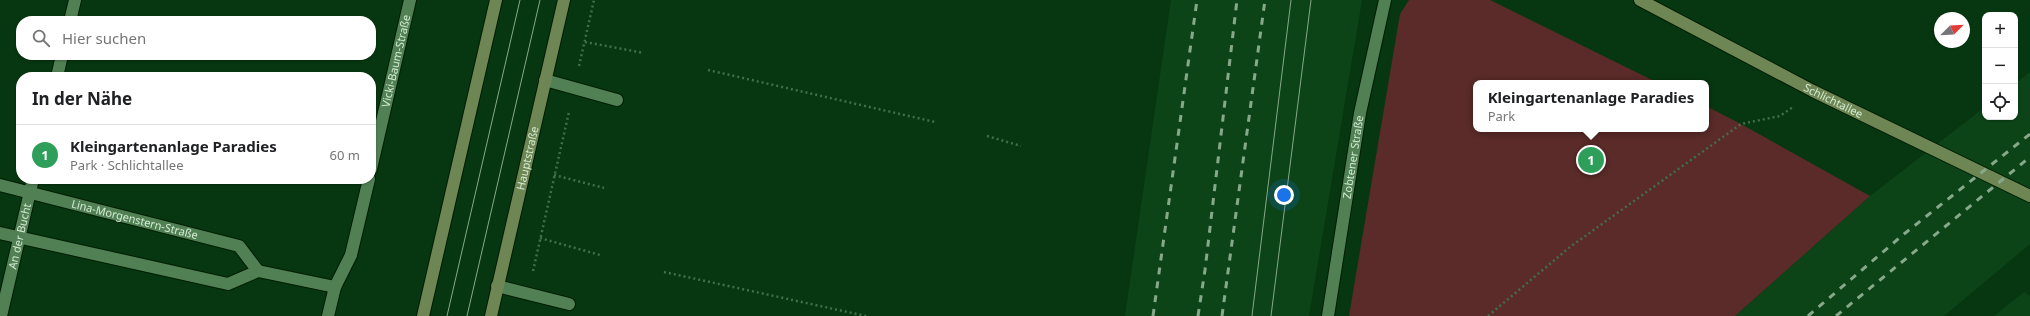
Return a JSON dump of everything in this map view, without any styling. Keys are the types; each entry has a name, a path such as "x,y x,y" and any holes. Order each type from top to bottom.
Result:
{"main road":[{"path":"423,316 496,0"},
{"name":"Hauptstraße","path":"490,316 564,0"},
{"name":"Schlichtallee","path":"1640,0 1813,91 2030,196"}],"street":[{"path":"71,16 75,0"},
{"name":"Vicki-Baum-Straße","path":"376,147 410,0"},
{"name":"Zobtener Straße","path":"1328,316 1360,113 1385,0"},
{"path":"58,72 61,60"},
{"path":"545,80 617,100"},
{"name":"An der Bucht","path":"1,316 32,184"},
{"path":"328,316 335,287 351,255 368,184"},
{"name":"Lina-Morgenstern-Straße","path":"0,185 240,246 258,271"},
{"path":"0,233 228,284 258,271 335,287"},
{"path":"498,286 569,304"}],"path":[{"path":"528,294 594,0"},
{"path":"585,42 644,53"},
{"path":"708,70 935,122"},
{"path":"1488,316 1570,247 1742,124 1780,116 1813,91"},
{"path":"987,136 1021,146"},
{"path":"554,175 604,188"},
{"path":"540,238 600,255"},
{"path":"664,272 866,316"}],"shaded area":[{"path":"1171,0 1362,0 1309,316 1125,316"},
{"path":"1409,0 1490,0 1652,80 1473,80 1473,132 1709,132 1709,108 1870,196 1735,316 1349,316 1400,14"},
{"path":"2030,72 2030,244 1944,316 1735,316 1870,196 1982,109 1982,120 2018,120 2018,82"},
{"path":"2024,292 2030,296 2030,316 1994,316"}],"tram line":[{"path":"447,316 520,0"},
{"path":"467,316 540,0"},
{"path":"1252,316 1291,0"},
{"path":"1271,316 1311,0"}],"railway":[{"path":"1153,316 1197,0"},
{"path":"1198,316 1205,270 1237,0"},
{"path":"1222,316 1265,0"},
{"path":"1808,316 1904,234 2030,134"},
{"path":"1836,316 2030,157"}],"place":[{"name":"Kleingartenanlage Paradies","path":"1591,160"}]}
